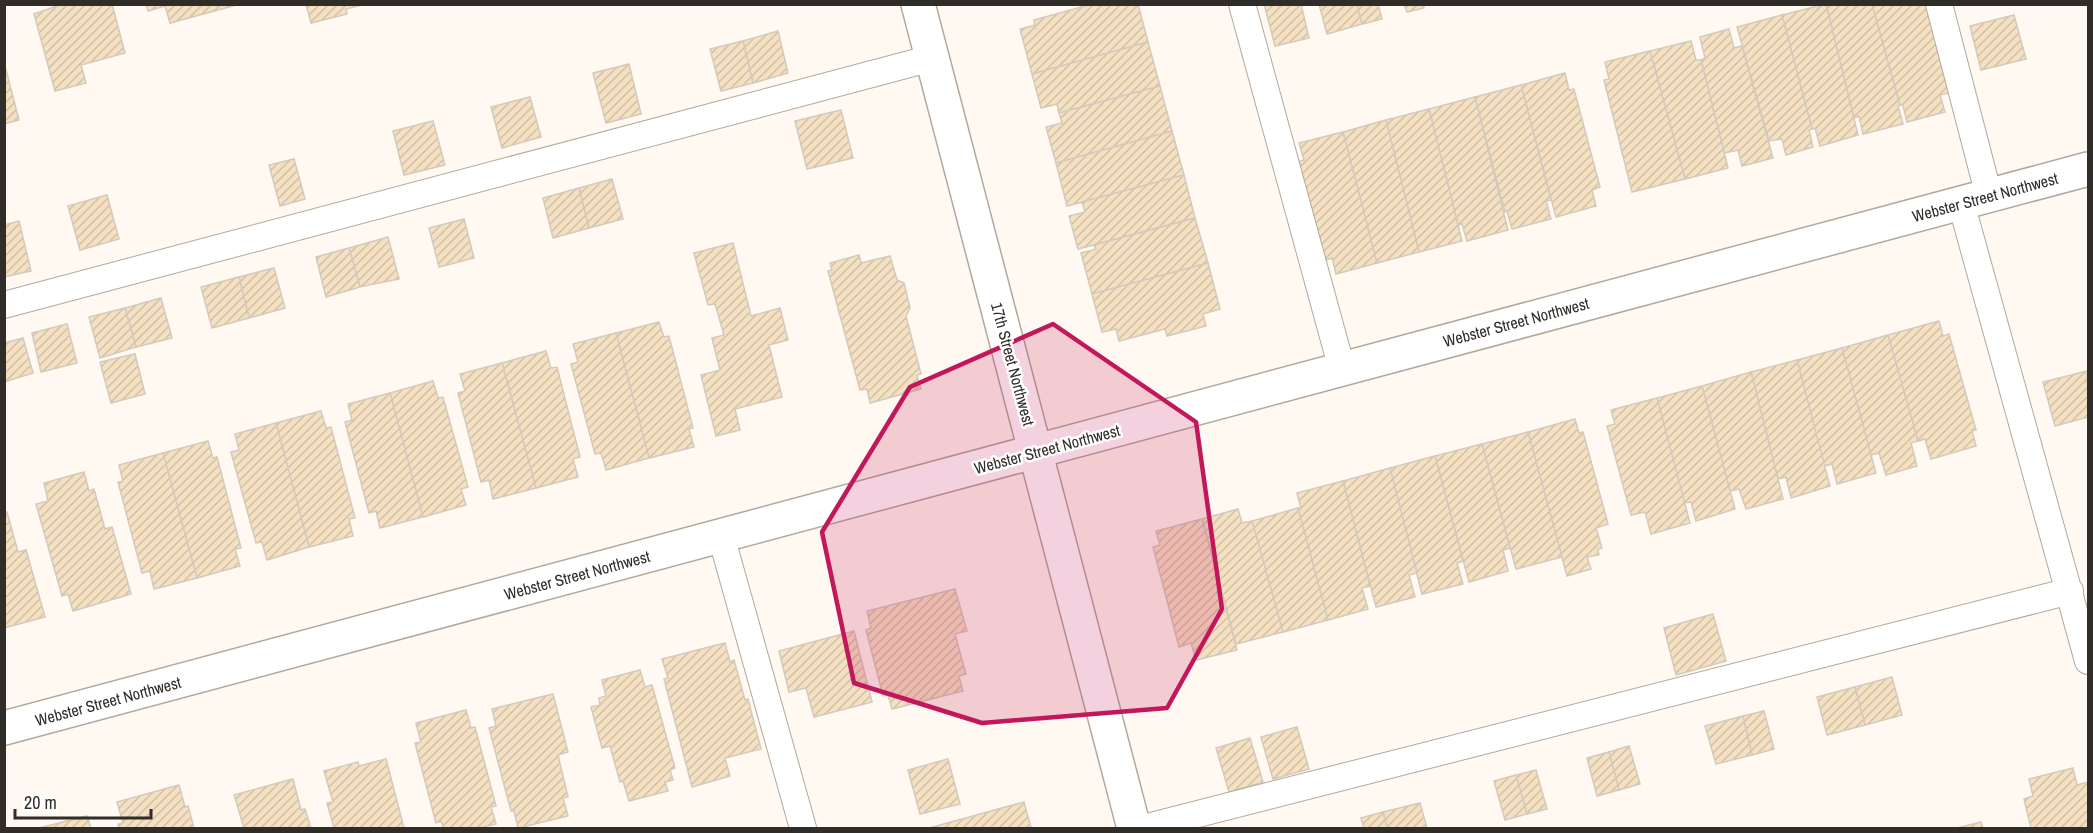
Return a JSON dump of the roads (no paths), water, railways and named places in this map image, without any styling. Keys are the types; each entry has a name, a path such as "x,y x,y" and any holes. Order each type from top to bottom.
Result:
{"street":[{"name":"17th Street Northwest","path":"918,4 1134,828"},
{"name":"Webster Street Northwest","path":"4,728 2088,169"}],"lane":[{"path":"1242,4 1342,369"},
{"path":"1939,4 1975,199 2088,660"},
{"path":"4,305 933,58"},
{"path":"721,536 803,828"},
{"path":"1143,828 2070,591"}]}
